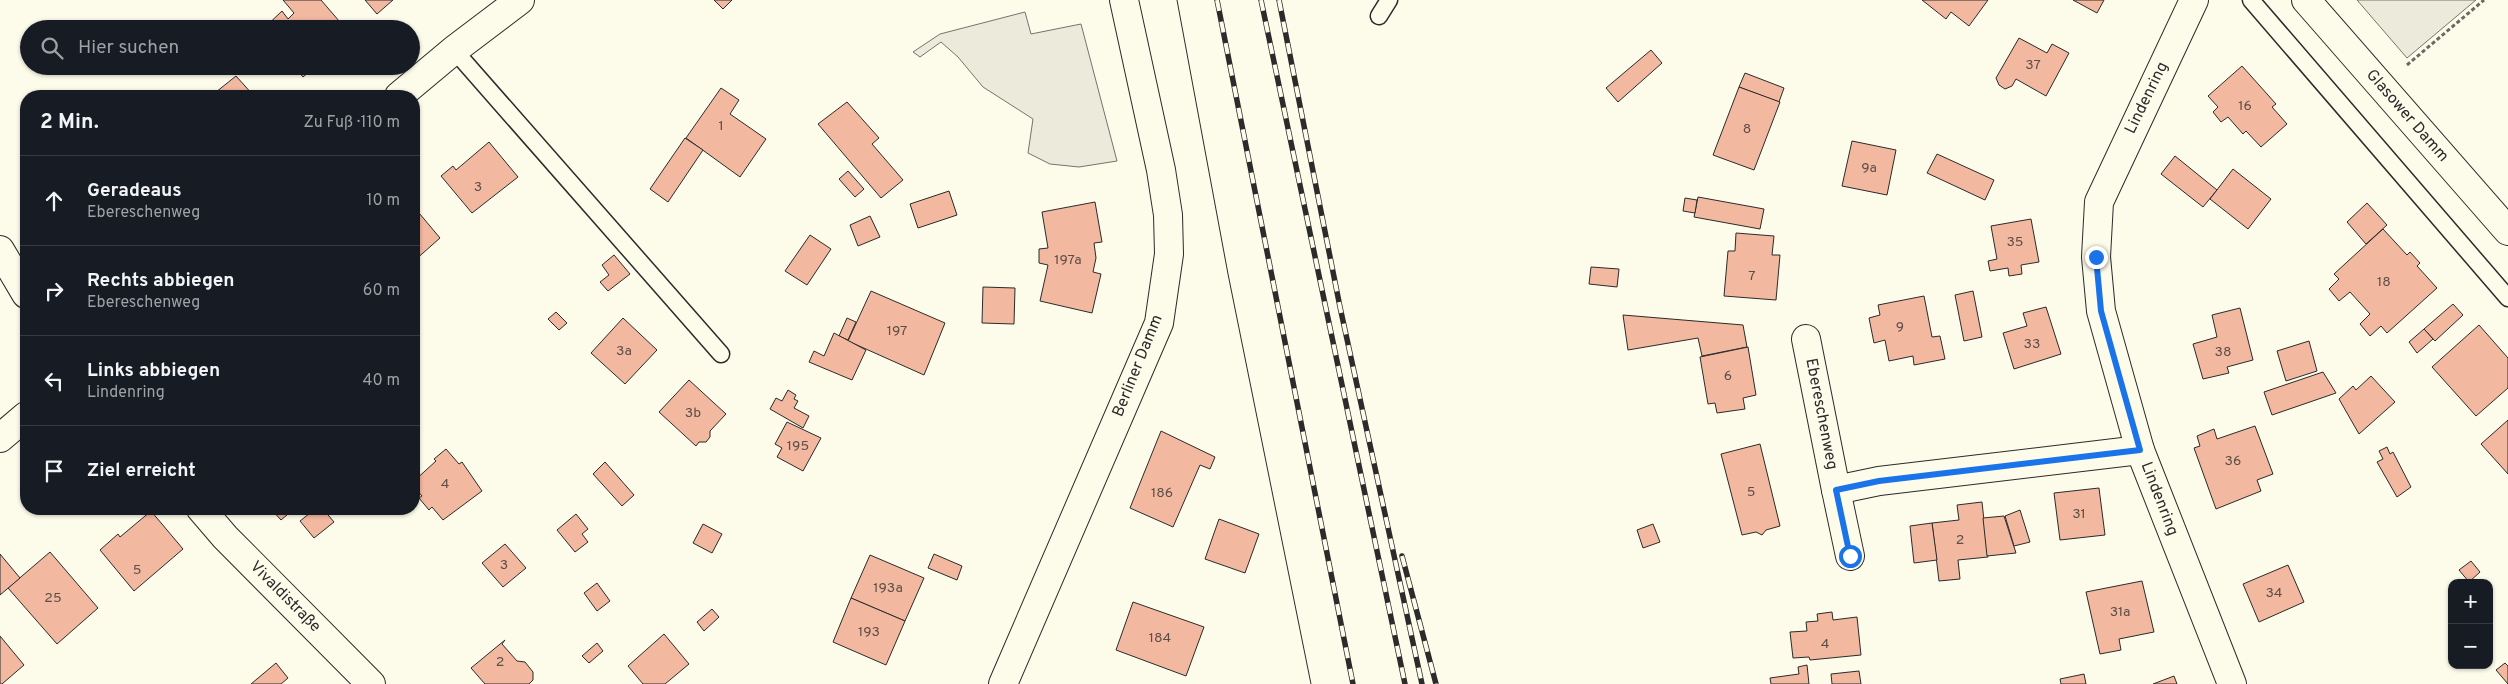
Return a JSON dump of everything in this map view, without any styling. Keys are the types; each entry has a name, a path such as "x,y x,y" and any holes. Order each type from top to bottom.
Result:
{"street":[{"path":"407,90 454,50 520,0"},
{"name":"Berliner Damm","path":"1003,684 1159,322 1165,290 1169,254 1168,215 1162,170 1124,0"},
{"name":"Lindenring","path":"2194,0 2099,202 2096,257 2101,311 2140,450 2232,684"},
{"name":"Glasower Damm","path":"2306,0 2508,231"},
{"path":"0,250 20,284"},
{"name":"Ebereschenweg","path":"1806,339 1850,556"},
{"path":"0,438 20,421"},
{"name":"Ebereschenweg","path":"1836,490 1879,481 2140,450"},
{"name":"Vivaldistraße","path":"206,515 225,537 371,684"}],"lane":[{"path":"1379,16 1389,0"},
{"path":"2251,0 2508,298"},
{"path":"454,50 720,354"}],"path":[{"path":"2381,86 2484,0"}],"shaded area":[{"path":"2357,0 2476,0 2407,58"},
{"path":"1025,12 1031,34 1081,24 1117,161 1079,167 1050,164 1028,153 1033,119 983,87 958,57 941,42 920,57 913,52 940,34"}],"building":[{"path":"283,0 321,0 338,20 272,20 282,11 288,19 294,13"},
{"path":"365,0 393,0 377,14"},
{"path":"714,0 732,0 723,9"},
{"path":"1922,0 1988,0 1969,26 1951,12 1946,19"},
{"path":"2073,0 2104,0 2097,13"},
{"path":"2019,38 2047,53 2052,44 2069,53 2046,96 2016,79 2012,86 2005,89 1999,85 1996,78"},
{"path":"1651,50 1662,63 1618,102 1606,88"},
{"path":"2242,66 2276,104 2272,107 2287,124 2261,147 2246,131 2243,134 2228,117 2221,122 2213,112 2218,107 2208,96"},
{"path":"1745,73 1784,88 1779,102 1739,87"},
{"path":"236,76 249,90 218,90"},
{"path":"1739,87 1780,102 1754,170 1713,155"},
{"path":"721,88 739,100 730,114 766,139 740,177 686,138"},
{"path":"847,102 879,138 872,144 903,180 881,198 818,124"},
{"path":"685,138 703,150 668,202 650,189"},
{"path":"1852,141 1896,150 1887,195 1842,186"},
{"path":"489,142 518,177 472,213 441,176 453,166 456,170"},
{"path":"1937,154 1994,180 1985,200 1927,173"},
{"path":"2175,156 2217,190 2203,207 2161,174"},
{"path":"2233,169 2271,199 2248,229 2210,199"},
{"path":"848,171 864,189 855,197 839,179"},
{"path":"949,191 957,215 918,228 910,204"},
{"path":"1698,197 1764,209 1760,229 1694,217"},
{"path":"1685,198 1697,200 1695,213 1683,211"},
{"path":"1095,202 1102,242 1094,243 1096,258 1093,272 1101,274 1092,313 1040,301 1048,265 1039,263 1039,249 1048,248 1042,212"},
{"path":"2367,203 2387,225 2366,244 2347,222"},
{"path":"420,214 440,238 420,256"},
{"path":"870,216 880,237 858,246 850,225"},
{"path":"2031,219 2039,262 2021,265 2022,274 2009,276 2008,268 1990,271 1988,261 1997,259 1991,226"},
{"path":"2383,229 2407,255 2410,252 2420,263 2417,266 2437,288 2387,333 2381,326 2370,336 2360,324 2370,314 2350,292 2339,301 2329,289 2339,279 2334,274"},
{"path":"1736,233 1774,236 1772,255 1780,255 1776,300 1724,296 1728,251 1735,251"},
{"path":"810,235 831,249 807,285 785,271"},
{"path":"614,255 630,274 608,291 600,282 609,275 602,265"},
{"path":"1591,267 1619,269 1617,287 1589,284"},
{"path":"983,287 1015,288 1014,324 982,323"},
{"path":"871,291 945,323 924,375 848,341"},
{"path":"1973,291 1982,337 1964,341 1955,295"},
{"path":"1924,296 1932,337 1940,336 1945,359 1914,365 1913,356 1889,361 1885,340 1874,343 1869,318 1880,315 1878,305"},
{"path":"2453,304 2463,315 2435,341 2424,329"},
{"path":"2046,307 2061,354 2014,369 2003,333 2027,326 2023,313"},
{"path":"2240,308 2253,360 2227,367 2229,373 2203,379 2193,344 2217,337 2212,315"},
{"path":"556,312 567,323 559,330 548,319"},
{"path":"1623,315 1743,325 1747,347 1702,356 1698,338 1628,350"},
{"path":"623,318 657,350 625,384 591,353"},
{"path":"847,318 856,322 848,340 839,336"},
{"path":"2479,325 2508,358 2508,388 2476,416 2432,367"},
{"path":"2424,329 2433,339 2417,353 2409,342"},
{"path":"834,333 866,350 852,380 809,362 814,351 824,356"},
{"path":"2309,341 2317,371 2286,381 2277,351"},
{"path":"1748,347 1756,395 1743,398 1745,409 1717,413 1715,403 1708,404 1700,357"},
{"path":"2323,372 2336,393 2272,415 2264,392"},
{"path":"2371,376 2395,402 2359,434 2339,399 2353,386 2356,390"},
{"path":"689,380 726,414 710,431 710,437 706,442 699,442 696,446 659,412"},
{"path":"788,390 796,395 794,399 798,401 794,408 809,416 803,428 770,409 776,398 782,401"},
{"path":"2508,420 2508,474 2481,444"},
{"path":"787,422 821,438 803,471 777,457 782,448 775,444"},
{"path":"2255,426 2273,474 2257,480 2261,491 2216,509 2194,448 2200,446 2197,436 2214,429 2217,439"},
{"path":"1161,431 1215,457 1210,469 1200,465 1173,527 1130,508"},
{"path":"1760,444 1780,526 1766,530 1762,535 1756,532 1742,535 1721,454"},
{"path":"2387,447 2390,454 2393,452 2411,487 2397,497 2377,462 2383,459 2379,451"},
{"path":"446,449 459,464 462,462 482,491 443,520 432,507 429,510 420,499 422,496 420,494 420,476 436,461 434,459"},
{"path":"605,462 634,495 622,506 593,474"},
{"path":"2099,488 2105,535 2060,540 2054,493"},
{"path":"1982,502 1988,557 1958,560 1960,579 1939,581 1932,523 1959,520 1957,505"},
{"path":"2020,510 2030,542 2014,546 2005,516"},
{"path":"576,514 588,529 582,534 588,542 575,552 557,530"},
{"path":"146,515 154,515 183,549 134,591 100,550 118,534 120,537"},
{"path":"276,515 287,515 281,520"},
{"path":"308,515 328,515 334,522 314,538 300,521"},
{"path":"2004,516 2016,553 1987,556 1983,518"},
{"path":"1219,519 1259,534 1245,573 1205,559"},
{"path":"1932,523 1937,560 1914,563 1910,526"},
{"path":"703,524 722,534 712,553 693,543"},
{"path":"1653,524 1660,542 1643,548 1637,530"},
{"path":"505,544 526,568 503,587 482,563"},
{"path":"50,552 98,608 57,644 8,588"},
{"path":"0,554 20,578 0,595"},
{"path":"934,554 962,566 957,580 928,568"},
{"path":"870,555 924,578 905,621 851,598"},
{"path":"2471,561 2480,572 2472,579 2466,579 2459,570"},
{"path":"2288,565 2304,602 2259,622 2243,584"},
{"path":"2142,581 2154,632 2119,639 2121,650 2100,654 2086,592"},
{"path":"597,583 610,601 597,611 584,593"},
{"path":"851,598 905,621 886,665 833,642"},
{"path":"1133,602 1204,627 1186,676 1116,650"},
{"path":"712,609 719,617 704,631 697,622"},
{"path":"1832,612 1833,620 1857,617 1861,655 1810,660 1809,657 1793,658 1790,632 1807,631 1806,622 1818,621 1817,614"},
{"path":"664,634 689,664 665,684 643,684 628,666"},
{"path":"0,636 24,665 2,684 0,684"},
{"path":"505,640 502,644 517,661 525,662 533,672 533,680 529,684 485,684 471,668"},
{"path":"597,643 603,651 589,663 582,656"},
{"path":"276,663 288,678 281,684 251,684"},
{"path":"2505,663 2508,666 2508,684 2496,670"},
{"path":"1807,665 1809,684 1771,684 1770,678 1799,674 1798,667"},
{"path":"1859,671 1861,684 1832,684 1831,674"},
{"path":"2084,674 2086,684 2061,684 2060,679"},
{"path":"2174,676 2177,684 2153,684"}],"tram line":[{"path":"1177,0 1228,274 1311,684"}],"railway":[{"path":"1217,0 1353,684"},
{"path":"1261,0 1405,684"},
{"path":"1279,0 1340,307 1422,684"},
{"path":"1402,556 1436,684"}],"route":[{"path":"1850,556 1836,490 1879,481 2140,450 2101,311 2096,257"}]}
